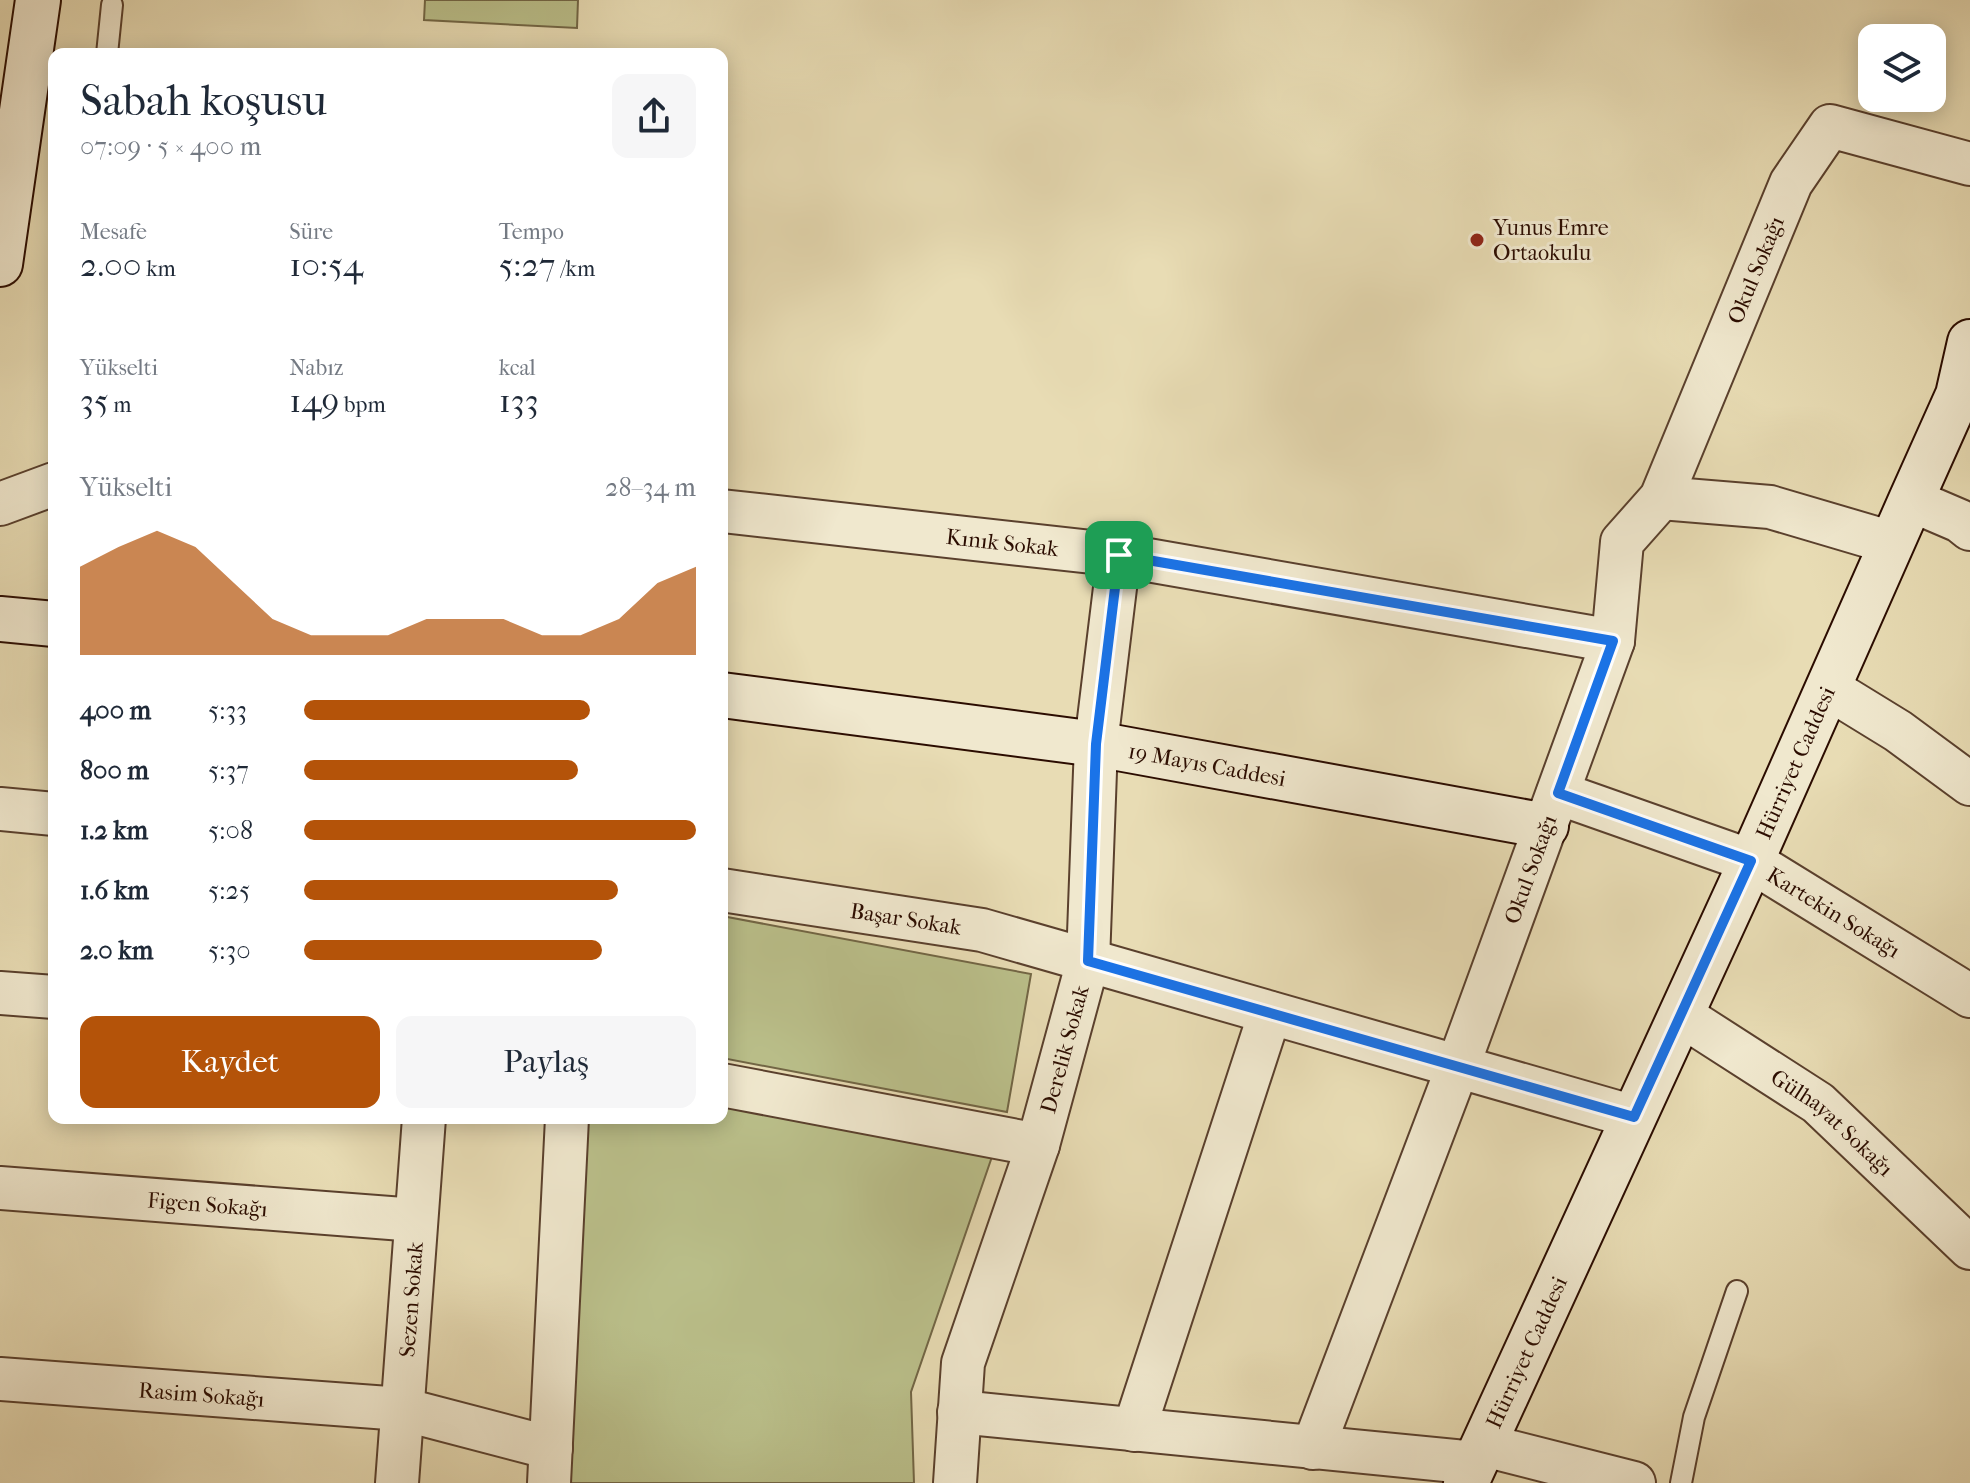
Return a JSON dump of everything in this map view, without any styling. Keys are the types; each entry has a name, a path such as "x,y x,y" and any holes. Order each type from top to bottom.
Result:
{"street":[{"path":"0,264 38,0"},
{"name":"Okul Sokağı","path":"1313,1448 1458,1066 1613,641 1622,542 1661,498 1791,183 1830,126 1970,164"},
{"name":"Hürriyet Caddesi","path":"1475,1464 1751,861 1958,395 1970,342"},
{"path":"0,504 48,486"},
{"path":"1661,498 1770,507 1892,543"},
{"path":"1911,500 1960,521 1970,529"},
{"name":"Kınık Sokak","path":"728,512 1119,555 1613,641"},
{"name":"Derelik Sokak","path":"955,1483 963,1363 1038,1145 1088,961 1096,744 1119,555"},
{"path":"0,619 48,623"},
{"path":"1828,688 1898,731 1970,784"},
{"name":"19 Mayıs Caddesi","path":"728,696 1096,744 1552,810"},
{"path":"0,809 48,813"},
{"name":"Kartekin Sokağı","path":"1552,810 1751,861 1970,996"},
{"name":"Başar Sokak","path":"728,891 982,930 1634,1117"},
{"path":"0,993 48,997"},
{"path":"1134,1430 1270,1013"},
{"name":"Gülhayat Sokağı","path":"1681,1015 1818,1103 1970,1248"},
{"path":"728,1086 1038,1145"},
{"name":"Sezen Sokak","path":"397,1483 424,1124"},
{"path":"550,1466 567,1124"},
{"name":"Figen Sokağı","path":"0,1188 416,1220"},
{"name":"Rasim Sokağı","path":"0,1379 402,1409 550,1466"},
{"path":"959,1412 1634,1483"}],"lane":[{"path":"108,48 112,5"},
{"path":"1681,1483 1694,1417 1737,1291"}],"green space":[{"path":"425,0 578,0 577,28 424,20"},
{"path":"728,917 1031,974 1007,1112 728,1059"},
{"path":"728,1096 996,1145 911,1392 914,1483 565,1483 582,1124 728,1124"}],"place":[{"name":"Yunus Emre Ortaokulu","path":"1477,240"}],"route":[{"path":"1119,555 1613,641 1558,793 1751,861 1634,1117 1088,961 1096,744 1119,555"}]}
